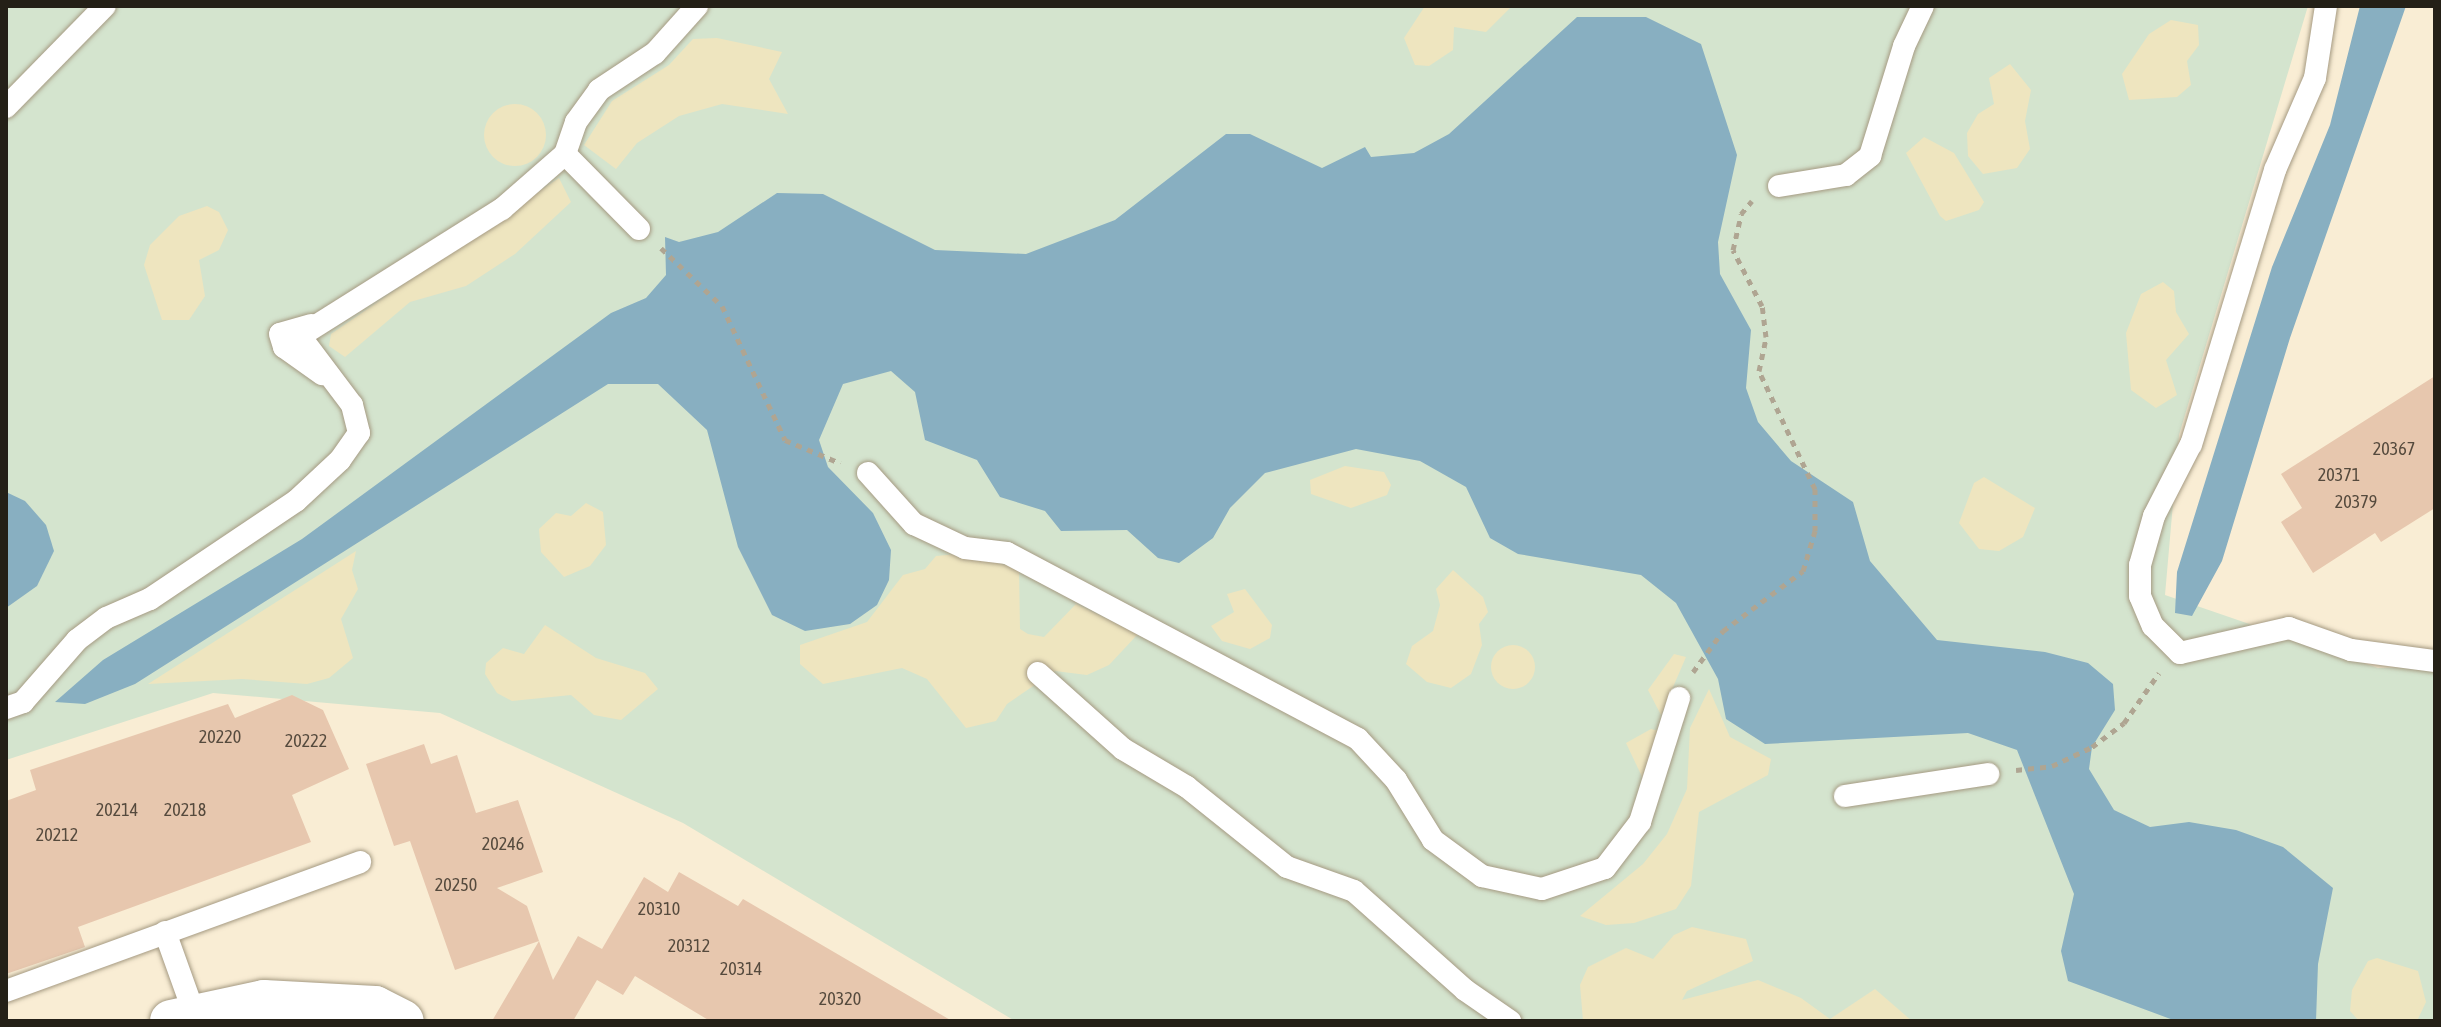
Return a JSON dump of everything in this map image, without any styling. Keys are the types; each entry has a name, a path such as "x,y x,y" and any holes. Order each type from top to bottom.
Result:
{"street":[{"path":"183,1018 264,1001 375,1007 403,1021"}],"lane":[{"path":"6,107 105,6"},
{"path":"6,708 23,702 77,640 150,599 296,501 340,460 359,433 352,405 300,336 502,209 565,154 576,122 599,90 655,53 697,6"},
{"path":"1779,186 1846,175 1870,156 1904,46 1923,6"},
{"path":"2326,6 2315,78 2275,170 2191,444 2154,516 2140,565 2140,596 2153,626 2180,653 2289,628 2351,650 2435,661"},
{"path":"565,154 639,229"},
{"path":"321,323 280,334 284,347 334,381"},
{"path":"868,473 914,524 965,548 1007,553 1358,739 1396,780 1433,840 1482,876 1542,889 1605,868 1640,822 1679,698"},
{"path":"1038,673 1123,749 1208,803 1287,867 1354,891 1465,990 1510,1021"},
{"path":"1845,796 1988,774"},
{"path":"6,991 360,862"},
{"path":"165,932 183,1018"}],"path":[{"path":"1679,698 1723,631 1803,571 1815,531 1811,477 1759,371 1766,337 1762,306 1733,250 1741,214 1760,192 1779,186"},
{"path":"639,229 722,306 785,440 818,459 868,473"},
{"path":"1988,774 2052,766 2092,747 2124,723 2156,676"}],"green space":[{"path":"6,6 2308,6 2179,435 2165,595 2378,668 2435,666 2435,1021 1015,1021 683,823 440,713 213,693 6,760"}],"sand":[{"path":"1425,6 1512,6 1486,32 1454,27 1453,50 1429,66 1415,65 1404,38"},
{"path":"2171,20 2198,25 2199,45 2187,61 2191,85 2177,97 2129,100 2122,74 2149,34"},
{"path":"717,38 782,52 769,79 788,114 722,104 679,116 637,143 616,169 584,145 612,101 669,65 693,39"},
{"path":"2010,64 2031,90 2025,121 2030,149 2017,168 1983,174 1968,156 1967,133 1978,114 1994,104 1989,78"},
{"path":"515,104 527,106 537,113 544,123 544,147 537,157 527,164 515,166 503,164 493,157 486,147 484,135 486,123 493,113 503,106"},
{"path":"1924,137 1954,153 1984,202 1979,210 1946,221 1940,216 1906,153"},
{"path":"559,178 571,202 515,254 466,286 410,302 345,357 329,346 331,334"},
{"path":"207,206 219,212 228,230 219,250 199,260 205,296 189,320 162,320 144,265 150,245 179,216"},
{"path":"2163,282 2174,291 2176,312 2189,334 2166,360 2177,395 2156,408 2131,390 2126,333 2141,294"},
{"path":"1345,466 1384,472 1391,485 1387,495 1351,508 1311,494 1310,480"},
{"path":"1984,477 2035,508 2023,537 1999,551 1979,549 1959,523 1974,483"},
{"path":"586,503 603,512 606,545 590,566 564,577 541,552 539,529 556,513 571,516"},
{"path":"356,551 352,570 358,589 341,619 353,658 329,678 307,684 242,679 148,684"},
{"path":"957,554 1019,568 1020,629 1028,634 1044,637 1076,604 1138,634 1109,665 1087,675 1055,671 1007,704 996,721 966,728 927,679 902,668 823,684 800,664 800,645 867,622 903,575 925,569 936,556"},
{"path":"1453,570 1483,597 1488,612 1479,624 1482,645 1471,674 1451,688 1427,682 1406,664 1412,646 1433,631 1440,605 1436,589"},
{"path":"1245,589 1272,625 1270,638 1250,649 1222,641 1211,626 1234,612 1227,594"},
{"path":"545,625 596,658 645,673 658,689 621,720 594,715 571,695 512,701 497,693 485,674 486,663 503,648 524,654"},
{"path":"1513,645 1528,652 1535,667 1528,682 1513,689 1498,682 1491,667 1498,652"},
{"path":"1674,654 1686,657 1661,715 1648,690"},
{"path":"1709,689 1730,737 1771,759 1768,775 1699,812 1691,886 1676,909 1634,923 1606,925 1580,916 1643,864 1667,834 1687,789 1690,728"},
{"path":"1651,729 1659,731 1645,783 1626,743"},
{"path":"1692,927 1746,939 1753,961 1687,991 1682,1000 1758,980 1801,998 1830,1019 1875,989 1912,1021 1583,1021 1580,985 1588,967 1626,948 1653,959 1674,935"},
{"path":"2377,958 2418,971 2426,1002 2417,1021 2359,1021 2350,1011 2352,990 2368,961"}],"water":[{"path":"2360,6 2406,6 2290,338 2222,561 2192,616 2175,613 2177,572 2272,267 2330,125"},
{"path":"1577,17 1646,17 1701,44 1737,155 1718,242 1720,274 1751,330 1746,388 1758,422 1791,461 1853,502 1870,561 1937,640 2045,652 2088,663 2113,684 2115,710 2092,747 2089,769 2114,810 2150,827 2189,822 2236,830 2283,847 2333,888 2318,964 2316,1021 2176,1021 2068,981 2061,951 2074,894 2017,750 1968,733 1765,744 1726,719 1718,679 1676,603 1641,575 1518,554 1490,538 1466,487 1420,461 1356,449 1265,473 1230,508 1213,538 1179,563 1158,558 1127,530 1061,531 1045,511 1000,497 977,460 925,440 915,392 891,371 843,384 819,440 828,467 873,513 891,550 889,580 877,605 850,624 805,631 772,615 738,547 707,430 658,384 608,384 135,684 85,704 55,702 103,660 302,539 611,313 646,298 666,275 665,237 679,242 718,232 777,193 823,194 935,250 1026,254 1115,220 1226,134 1250,134 1322,168 1365,147 1371,157 1414,153 1449,134"},
{"path":"6,492 25,501 46,525 54,551 37,586 6,608"}],"building":[{"path":"2435,376 2435,508 2381,542 2375,533 2313,573 2281,522 2302,508 2281,474"},
{"path":"292,695 323,710 349,769 292,795 311,842 78,927 85,947 6,974 6,801 36,790 30,770 228,704 235,718"},
{"path":"424,744 431,764 457,755 476,813 518,800 543,872 497,888 527,906 539,941 455,970 410,841 394,846 366,764"},
{"path":"679,872 738,906 743,899 952,1021 710,1021 635,976 623,995 597,980 573,1021 492,1021 539,941 553,980 578,936 602,949 644,877 668,892"}]}
